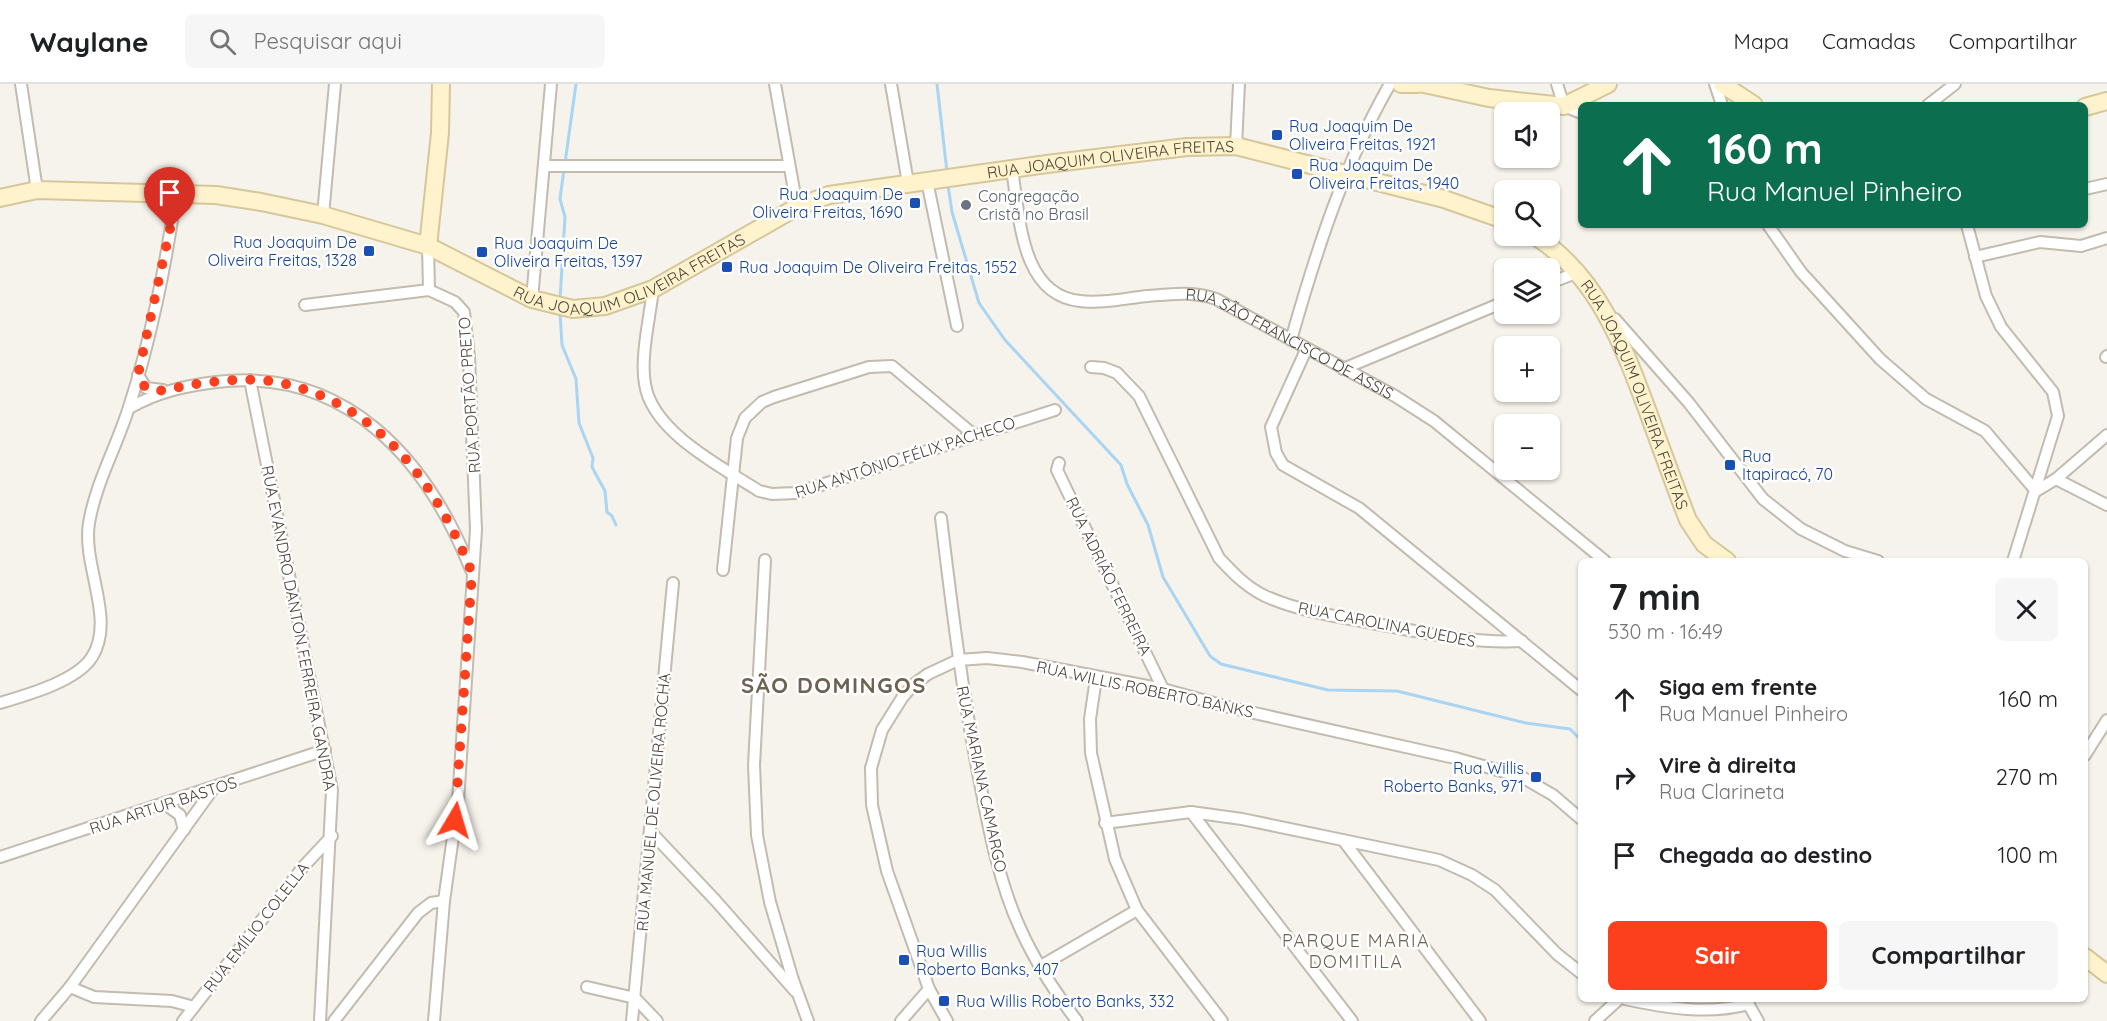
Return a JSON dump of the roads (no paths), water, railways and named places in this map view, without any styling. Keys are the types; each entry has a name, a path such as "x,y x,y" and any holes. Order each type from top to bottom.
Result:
{"street":[{"path":"21,84 37,190"},
{"path":"323,215 335,84"},
{"path":"305,305 429,290 428,246 440,133 441,84"},
{"path":"537,301 549,166 551,84"},
{"path":"775,84 796,207"},
{"path":"891,84 908,183"},
{"path":"1236,146 1239,84"},
{"path":"1291,340 1316,255 1347,172 1390,84"},
{"path":"1401,84 1418,84"},
{"path":"1424,84 1489,98 1564,106 1578,112"},
{"path":"1557,84 1564,106"},
{"path":"1564,106 1608,84"},
{"path":"1932,102 1955,84"},
{"path":"1722,102 1725,86 1749,102"},
{"path":"2088,106 2107,101"},
{"name":"RUA JOAQUIM OLIVEIRA FREITAS","path":"0,198 37,190 237,198 323,215 428,246 537,301 573,309 605,306 653,289 796,207 829,195 1187,147 1236,146 1347,172 1444,199 1494,216"},
{"path":"549,166 788,166"},
{"name":"RUA SÃO FRANCISCO DE ASSIS","path":"1012,170 1023,235 1034,271 1042,283 1055,293 1082,302 1200,293 1216,299 1306,350 1395,396 1434,421 1601,558"},
{"path":"933,180 957,326"},
{"path":"2088,188 2107,184"},
{"path":"0,703 76,673 92,657 100,641 101,625 88,547 88,526 102,473 129,408 138,375 176,194"},
{"path":"1770,228 1801,272 1880,360 1926,399 1985,431 2036,491"},
{"path":"1968,228 1986,296 2001,327 2054,392 2058,404 2058,416 2014,558"},
{"path":"1975,257 2040,242 2081,246 2107,238"},
{"name":"RUA JOAQUIM OLIVEIRA FREITAS","path":"1550,246 1578,272 1604,308 1627,354 1688,520 1704,544 1723,558"},
{"path":"1560,280 1578,272"},
{"name":"RUA ANTÔNIO FÉLIX PACHECO","path":"653,289 644,384 655,412 675,434 759,491 772,494 796,493 1054,410"},
{"name":"RUA PORTÃO PRETO","path":"429,290 454,302 464,312 469,357 476,530 458,801 444,901 434,1021"},
{"path":"1343,369 1494,306"},
{"path":"1604,308 1689,403 1763,499 1802,529 1845,551 1868,558"},
{"path":"1306,350 1271,427 1276,453 1283,465 1359,508 1578,688"},
{"path":"723,570 737,438 745,418 762,402 809,385 882,364 898,369 974,435"},
{"name":"RUA CAROLINA GUEDES","path":"1091,367 1117,373 1139,396 1218,558 1238,578 1263,595 1300,609 1456,639 1491,643 1522,641"},
{"path":"138,375 146,388 166,390"},
{"path":"129,408 166,390 188,385 250,380 274,382 310,390 348,408 374,428 432,492 459,539 472,573"},
{"name":"RUA EVANDRO DANTON FERREIRA GANDRA","path":"250,380 332,790 332,836 320,1021"},
{"path":"2036,491 2056,479 2107,435"},
{"name":"RUA ADRIÃO FERREIRA","path":"1059,463 1057,470 1163,689"},
{"path":"2056,479 2107,505"},
{"name":"RUA MARIANA CAMARGO","path":"941,518 958,660 990,833 1019,927 1040,967 1077,1021"},
{"path":"459,539 471,536 476,530"},
{"path":"765,560 754,765 757,836 770,902 808,1021"},
{"name":"RUA MANUEL DE OLIVEIRA ROCHA","path":"632,1021 673,583"},
{"name":"RUA WILLIS ROBERTO BANKS","path":"947,1021 929,989 887,871 872,805 871,768 882,730 902,698 913,685 928,674 958,660 987,658 1040,665 1095,678 1163,689 1232,708 1455,758 1522,777 1553,795 1578,816"},
{"path":"1095,678 1090,719 1091,753 1105,824 1115,859 1137,910 1222,1021"},
{"path":"2088,750 2107,720"},
{"name":"RUA ARTUR BASTOS","path":"0,857 213,789 325,750"},
{"path":"40,1021 70,987 213,789"},
{"path":"165,804 180,814 184,830"},
{"path":"1105,824 1191,812 1242,819 1439,860 1472,875 1495,890 1557,954 1578,971"},
{"path":"1191,812 1352,1021"},
{"path":"650,831 716,900 799,995"},
{"name":"RUA EMÍLIO COLELLA","path":"183,1021 303,867 332,836"},
{"path":"1343,840 1480,1021"},
{"path":"334,1021 417,914 431,903 444,901"},
{"path":"1040,967 1137,910"},
{"path":"2088,959 2107,974"},
{"path":"70,987 94,997 172,1001 194,1007"},
{"path":"587,987 635,998 657,1021"},
{"path":"901,1021 929,989"},
{"path":"1595,1021 1616,1002"},
{"path":"1638,1002 1661,1007 1705,1010 1729,1010 1747,1002 1758,1021"}],"waterway":[{"path":"565,163 576,84"},
{"path":"937,84 947,172"},
{"path":"560,300 565,217 560,199 564,169"},
{"path":"948,185 952,212 979,303 1005,340 1121,465 1127,484 1148,525 1163,577 1210,656 1221,664 1328,690 1397,691 1526,723 1570,729 1578,737"},
{"path":"560,312 562,345 576,379 579,423 593,458 592,467 605,491 607,512 612,516 616,525"}],"place":[{"name":"Rua Joaquim De Oliveira Freitas, 1921","path":"1277,135"},
{"name":"Rua Joaquim De Oliveira Freitas, 1940","path":"1297,174"},
{"name":"Rua Joaquim De Oliveira Freitas, 1690","path":"915,203"},
{"name":"Congregação Cristã no Brasil","path":"966,205"},
{"name":"Rua Joaquim De Oliveira Freitas, 1328","path":"369,251"},
{"name":"Rua Joaquim De Oliveira Freitas, 1397","path":"482,252"},
{"name":"Rua Joaquim De Oliveira Freitas, 1552","path":"727,267"},
{"name":"Rua Itapiracó, 70","path":"1730,465"},
{"name":"Rua Willis Roberto Banks, 971","path":"1536,777"},
{"name":"Rua Willis Roberto Banks, 407","path":"904,960"},
{"name":"Rua Willis Roberto Banks, 332","path":"944,1001"}],"district":[{"name":"SÃO DOMINGOS","path":"834,685"},
{"name":"PARQUE MARIA DOMITILA","path":"1356,951"}]}
